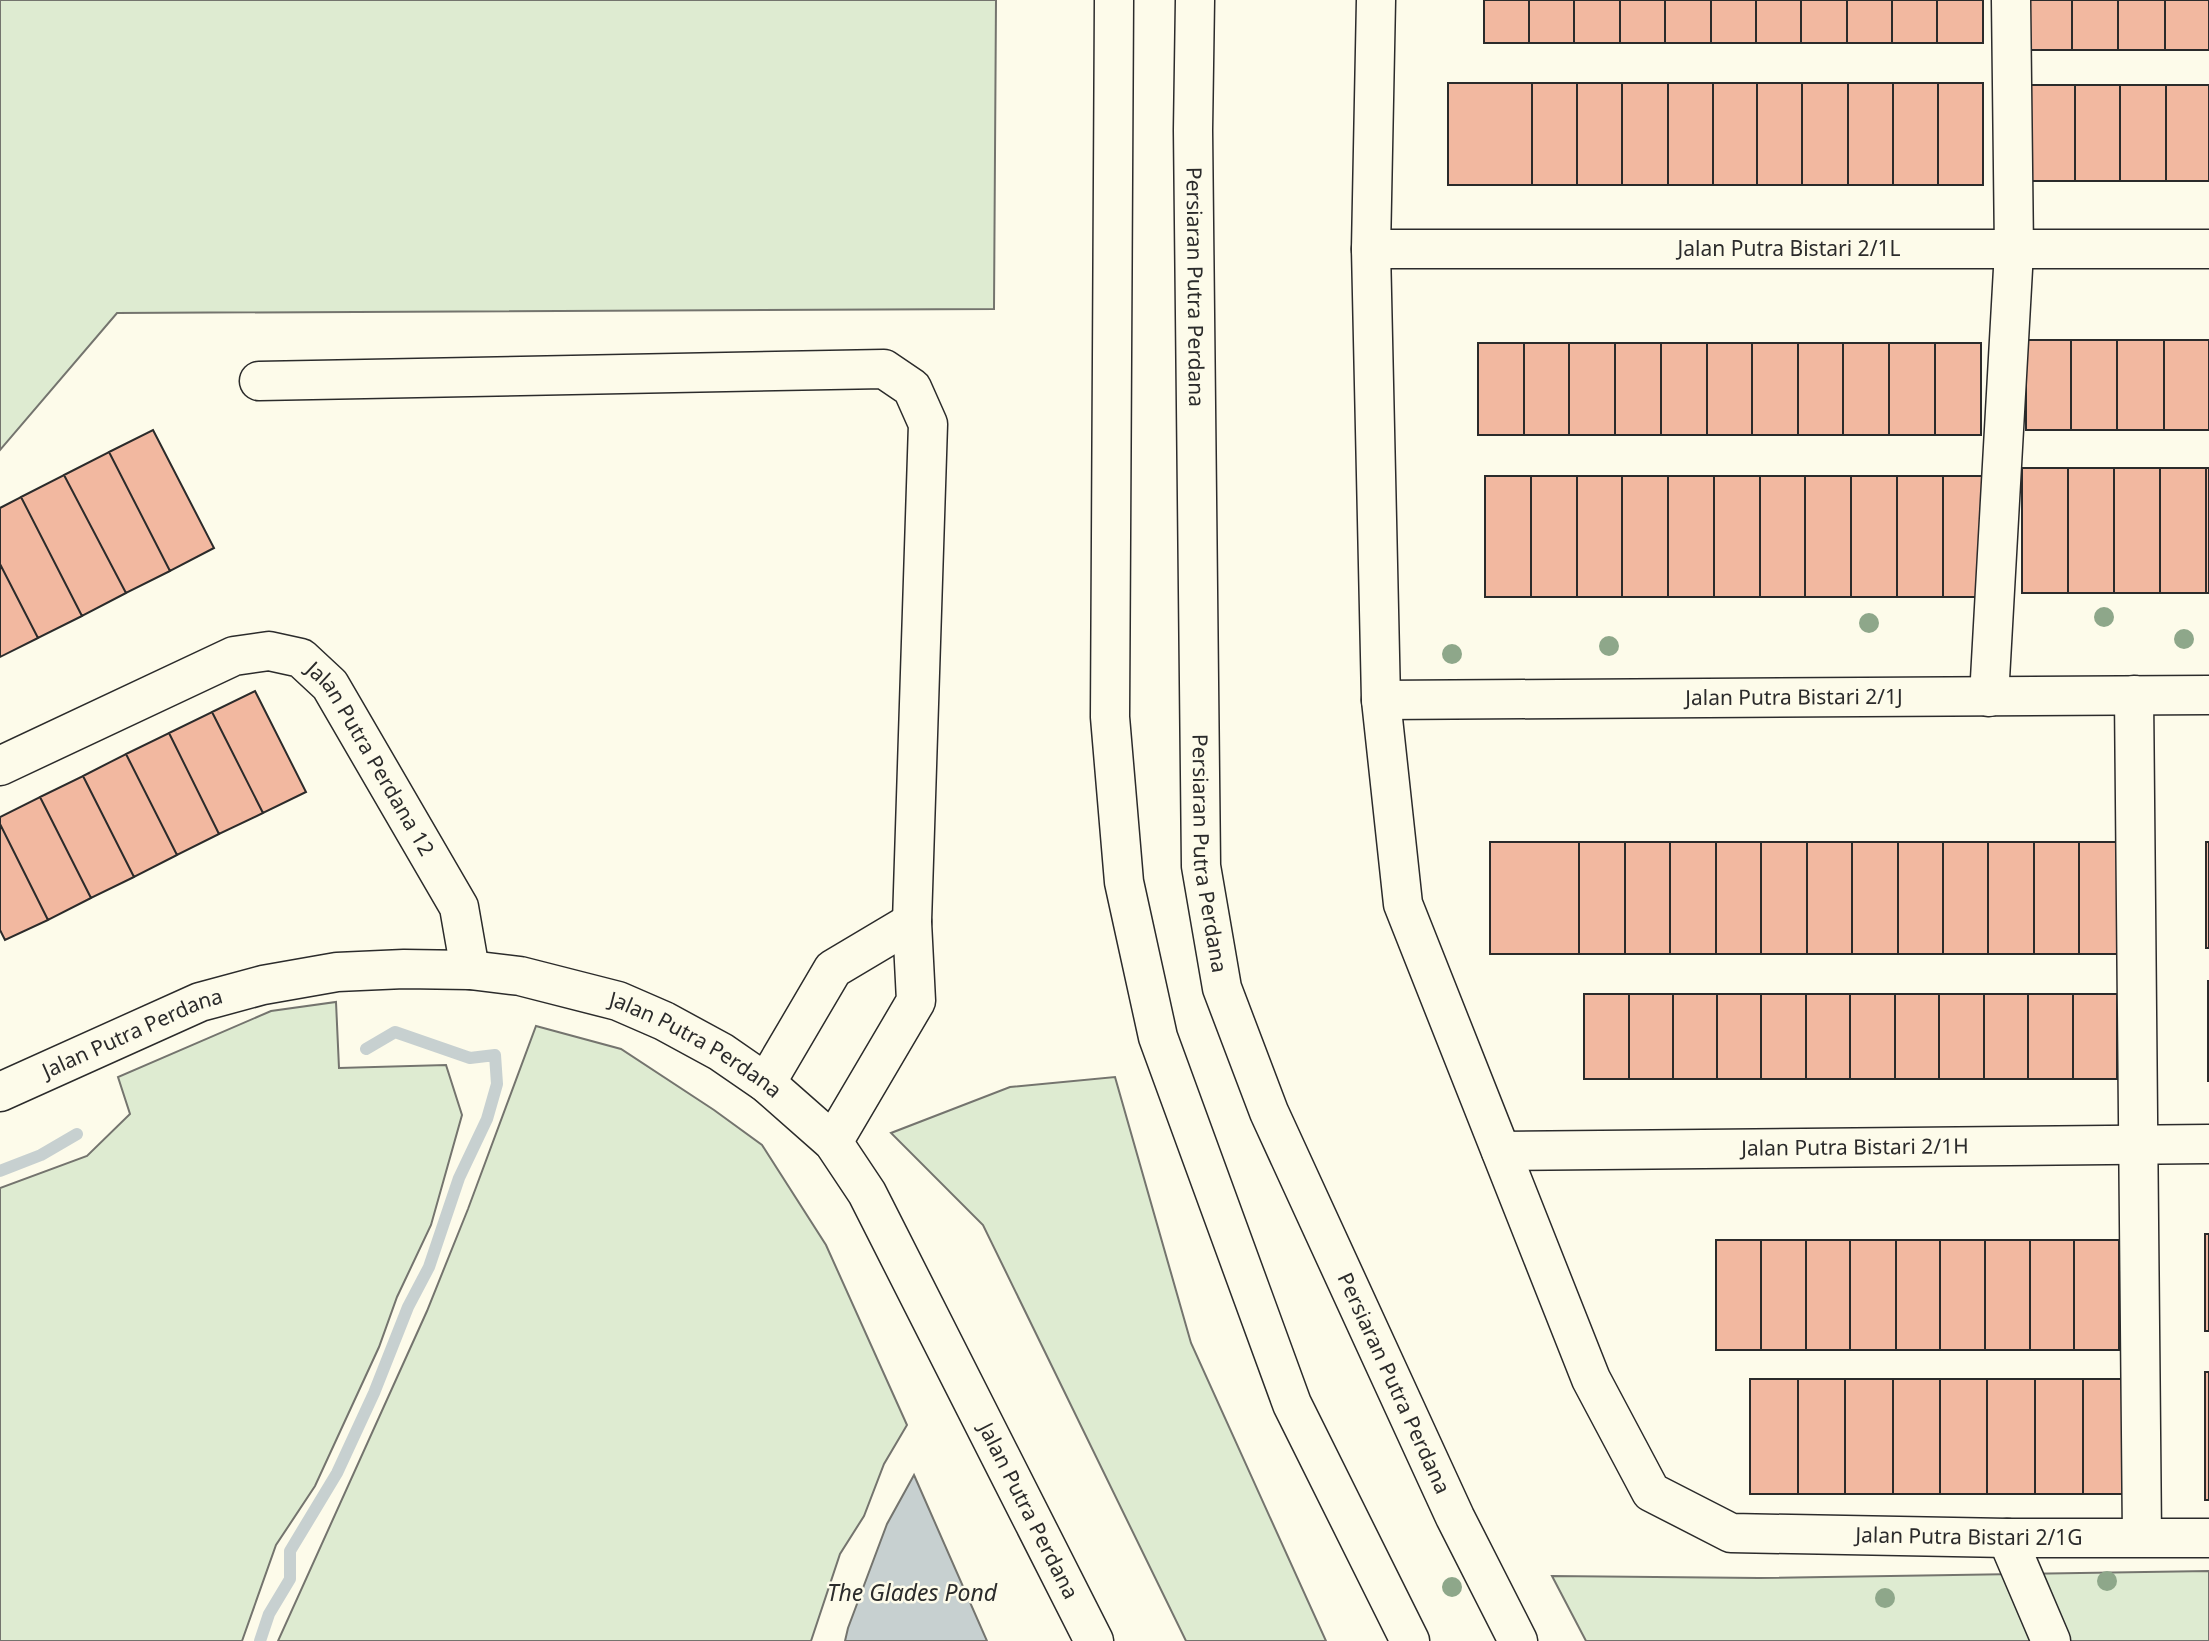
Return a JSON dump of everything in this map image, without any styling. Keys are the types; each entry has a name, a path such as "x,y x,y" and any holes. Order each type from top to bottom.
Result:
{"street":[{"path":"1114,0 1110,717 1124,882 1158,1037 1292,1404 1410,1641"},
{"name":"Persiaran Putra Perdana","path":"1195,0 1193,130 1201,866 1222,988 1269,1112 1455,1517 1518,1641"},
{"path":"1376,0 1371,248 1381,700 1403,904 1501,1151"},
{"path":"1989,697 2014,251 2011,0"},
{"name":"Jalan Putra Bistari 2/1L","path":"1371,248 2014,251 2209,249"},
{"path":"259,381 884,369 912,388 928,424 912,922 916,1001 833,1142"},
{"name":"Jalan Putra Perdana 12","path":"0,765 234,656 269,652 301,658 330,685 459,907 470,970"},
{"path":"2134,695 2142,1537"},
{"name":"Jalan Putra Bistari 2/1J","path":"1381,700 2209,695"},
{"path":"766,1083 833,970 912,922"},
{"name":"Jalan Putra Perdana","path":"0,1091 200,1002 262,985 337,972 470,970 520,976 618,1001 664,1021 710,1046 766,1083 833,1142 867,1193 1094,1641"},
{"name":"Jalan Putra Bistari 2/1H","path":"1501,1151 2209,1144"},
{"name":"Jalan Putra Bistari 2/1G","path":"1501,1151 1591,1379 1651,1492 1731,1533 2007,1538 2209,1538"},
{"path":"2007,1538 2051,1641"}],"green space":[{"path":"0,0 996,0 994,309 117,313 0,450"},
{"path":"336,1002 339,1068 446,1065 462,1115 431,1225 315,1486 276,1545 242,1641 0,1641 0,1188 87,1156 130,1114 118,1077 271,1011"},
{"path":"536,1026 621,1049 762,1145 826,1245 907,1425 884,1464 864,1516 840,1554 811,1641 278,1641 427,1311"},
{"path":"1115,1077 1191,1343 1326,1641 1186,1641 983,1225 891,1133 1010,1087"},
{"path":"2209,1571 2209,1641 1586,1641 1552,1576 1759,1578"}],"water":[{"name":"The Glades Pond","path":"914,1475 987,1641 845,1641 887,1524"}],"building":[{"path":"1484,0 1529,0 1529,43 1484,43"},
{"path":"1529,0 1574,0 1574,43 1529,43"},
{"path":"1574,0 1620,0 1620,43 1574,43"},
{"path":"1620,0 1665,0 1665,43 1620,43"},
{"path":"1665,0 1711,0 1711,43 1665,43"},
{"path":"1711,0 1756,0 1756,43 1711,43"},
{"path":"1756,0 1801,0 1801,43 1756,43"},
{"path":"1801,0 1847,0 1847,43 1801,43"},
{"path":"1847,0 1892,0 1892,43 1847,43"},
{"path":"1892,0 1937,0 1937,43 1892,43"},
{"path":"1937,0 1983,0 1983,43 1937,43"},
{"path":"2026,0 2072,0 2072,50 2026,50"},
{"path":"2072,0 2118,0 2118,50 2072,50"},
{"path":"2118,0 2165,0 2165,50 2118,50"},
{"path":"2165,0 2209,0 2209,50 2165,50"},
{"path":"1448,83 1532,83 1532,185 1448,185"},
{"path":"1532,83 1577,83 1577,185 1532,185"},
{"path":"1577,83 1622,83 1622,185 1577,185"},
{"path":"1622,83 1668,83 1668,185 1622,185"},
{"path":"1668,83 1713,83 1713,185 1668,185"},
{"path":"1713,83 1757,83 1757,185 1713,185"},
{"path":"1757,83 1802,83 1802,185 1757,185"},
{"path":"1802,83 1848,83 1848,185 1802,185"},
{"path":"1848,83 1893,83 1893,185 1848,185"},
{"path":"1893,83 1938,83 1938,185 1893,185"},
{"path":"1938,83 1983,83 1983,185 1938,185"},
{"path":"2030,85 2075,85 2075,181 2030,181"},
{"path":"2075,85 2120,85 2120,181 2075,181"},
{"path":"2120,85 2166,85 2166,181 2120,181"},
{"path":"2166,85 2209,85 2209,181 2166,181"},
{"path":"2026,340 2071,340 2071,430 2026,430"},
{"path":"2071,340 2117,340 2117,430 2071,430"},
{"path":"2117,340 2164,340 2164,430 2117,430"},
{"path":"2164,340 2209,340 2209,430 2164,430"},
{"path":"1478,343 1524,343 1524,435 1478,435"},
{"path":"1524,343 1569,343 1569,435 1524,435"},
{"path":"1569,343 1615,343 1615,435 1569,435"},
{"path":"1615,343 1661,343 1661,435 1615,435"},
{"path":"1661,343 1707,343 1707,435 1661,435"},
{"path":"1707,343 1752,343 1752,435 1707,435"},
{"path":"1752,343 1798,343 1798,435 1752,435"},
{"path":"1798,343 1843,343 1843,435 1798,435"},
{"path":"1843,343 1889,343 1889,435 1843,435"},
{"path":"1889,343 1935,343 1935,435 1889,435"},
{"path":"1935,343 1981,343 1981,435 1935,435"},
{"path":"153,430 214,548 170,571 109,452"},
{"path":"109,452 170,571 126,593 64,475"},
{"path":"2022,468 2068,468 2068,593 2022,593"},
{"path":"2068,468 2114,468 2114,593 2068,593"},
{"path":"2114,468 2160,468 2160,593 2114,593"},
{"path":"2160,468 2206,468 2206,593 2160,593"},
{"path":"2206,468 2209,468 2209,593 2206,593"},
{"path":"64,475 126,593 82,616 21,497"},
{"path":"1485,476 1531,476 1531,597 1485,597"},
{"path":"1531,476 1577,476 1577,597 1531,597"},
{"path":"1577,476 1622,476 1622,597 1577,597"},
{"path":"1622,476 1668,476 1668,597 1622,597"},
{"path":"1668,476 1714,476 1714,597 1668,597"},
{"path":"1714,476 1760,476 1760,597 1714,597"},
{"path":"1760,476 1805,476 1805,597 1760,597"},
{"path":"1805,476 1851,476 1851,597 1805,597"},
{"path":"1851,476 1897,476 1897,597 1851,597"},
{"path":"1897,476 1943,476 1943,597 1897,597"},
{"path":"1943,476 1989,476 1989,597 1943,597"},
{"path":"21,497 82,616 38,638 0,564 0,508"},
{"path":"0,564 38,638 0,657"},
{"path":"255,691 306,792 263,813 212,712"},
{"path":"212,712 263,813 219,834 169,733"},
{"path":"169,733 219,834 177,855 126,754"},
{"path":"126,754 177,855 134,877 83,776"},
{"path":"83,776 134,877 91,898 40,797"},
{"path":"40,797 91,898 48,920 0,824 0,817"},
{"path":"0,824 48,920 5,940 0,930"},
{"path":"1490,842 1579,842 1579,954 1490,954"},
{"path":"1579,842 1625,842 1625,954 1579,954"},
{"path":"1625,842 1670,842 1670,954 1625,954"},
{"path":"1670,842 1716,842 1716,954 1670,954"},
{"path":"1716,842 1761,842 1761,954 1716,954"},
{"path":"1761,842 1807,842 1807,954 1761,954"},
{"path":"1807,842 1852,842 1852,954 1807,954"},
{"path":"1852,842 1898,842 1898,954 1852,954"},
{"path":"1898,842 1943,842 1943,954 1898,954"},
{"path":"1943,842 1988,842 1988,954 1943,954"},
{"path":"1988,842 2034,842 2034,954 1988,954"},
{"path":"2034,842 2079,842 2079,954 2034,954"},
{"path":"2079,842 2124,842 2124,954 2079,954"},
{"path":"2206,842 2209,842 2209,948 2206,948"},
{"path":"2209,981 2209,1081 2208,1081"},
{"path":"1584,994 1629,994 1629,1079 1584,1079"},
{"path":"1629,994 1673,994 1673,1079 1629,1079"},
{"path":"1673,994 1717,994 1717,1079 1673,1079"},
{"path":"1717,994 1761,994 1761,1079 1717,1079"},
{"path":"1761,994 1806,994 1806,1079 1761,1079"},
{"path":"1806,994 1850,994 1850,1079 1806,1079"},
{"path":"1850,994 1895,994 1895,1079 1850,1079"},
{"path":"1895,994 1939,994 1939,1079 1895,1079"},
{"path":"1939,994 1984,994 1984,1079 1939,1079"},
{"path":"1984,994 2028,994 2028,1079 1984,1079"},
{"path":"2028,994 2073,994 2073,1079 2028,1079"},
{"path":"2073,994 2117,994 2117,1079 2073,1079"},
{"path":"2205,1234 2209,1234 2209,1331 2205,1331"},
{"path":"1716,1240 1761,1240 1761,1350 1716,1350"},
{"path":"1761,1240 1806,1240 1806,1350 1761,1350"},
{"path":"1806,1240 1850,1240 1850,1350 1806,1350"},
{"path":"1850,1240 1896,1240 1896,1350 1850,1350"},
{"path":"1896,1240 1940,1240 1940,1350 1896,1350"},
{"path":"1940,1240 1985,1240 1985,1350 1940,1350"},
{"path":"1985,1240 2030,1240 2030,1350 1985,1350"},
{"path":"2030,1240 2074,1240 2074,1350 2030,1350"},
{"path":"2074,1240 2119,1240 2119,1350 2074,1350"},
{"path":"2205,1372 2209,1372 2209,1500 2205,1500"},
{"path":"1750,1379 1798,1379 1798,1494 1750,1494"},
{"path":"1798,1379 1845,1379 1845,1494 1798,1494"},
{"path":"1845,1379 1893,1379 1893,1494 1845,1494"},
{"path":"1893,1379 1940,1379 1940,1494 1893,1494"},
{"path":"1940,1379 1987,1379 1987,1494 1940,1494"},
{"path":"1987,1379 2035,1379 2035,1494 1987,1494"},
{"path":"2035,1379 2083,1379 2083,1494 2035,1494"},
{"path":"2083,1379 2130,1379 2130,1494 2083,1494"}],"waterway":[{"path":"260,1641 269,1614 290,1579 290,1551 337,1473 374,1393 408,1307 429,1267 459,1178 487,1119 497,1084 495,1055 470,1058 395,1032 366,1049"},
{"path":"0,1171 41,1155 77,1134"}]}
